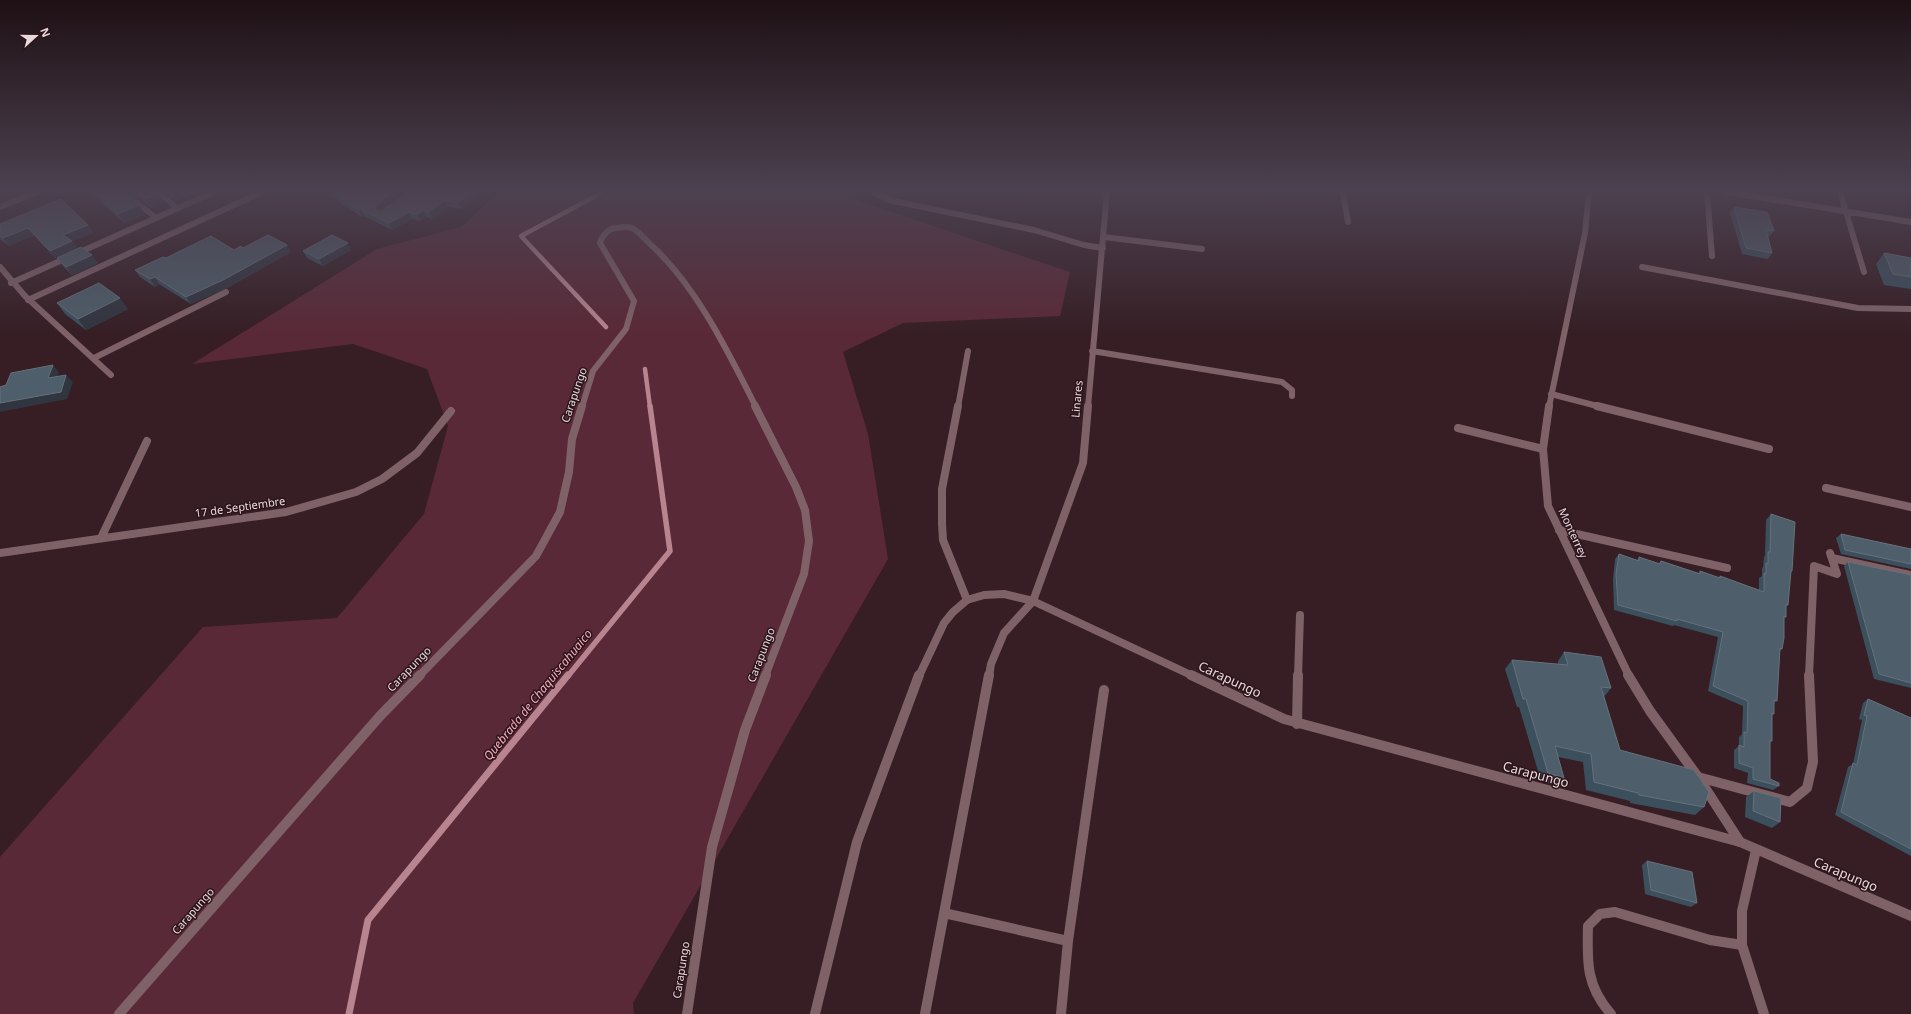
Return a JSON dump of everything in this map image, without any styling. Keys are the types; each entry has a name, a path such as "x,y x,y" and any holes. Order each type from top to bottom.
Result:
{"street":[{"path":"11,283 106,239"},
{"path":"28,300 159,239"},
{"name":"Carapungo","path":"119,1014 380,716 536,556 560,512 569,472 572,439 593,371 626,329 634,301 629,290 600,243 601,239"},
{"name":"Carapungo","path":"645,239 666,260 709,319 729,353 796,487 805,510 808,541 804,574 745,730 712,846 687,1014"},
{"path":"1065,239 1084,245 1103,248"},
{"name":"Linares","path":"1033,601 1082,463 1104,239"},
{"path":"1129,239 1202,249"},
{"name":"Monterrey","path":"1584,239 1551,394 1543,449 1548,506 1623,667 1650,711 1698,777 1740,842"},
{"path":"1711,239 1712,256"},
{"path":"1854,239 1864,272"},
{"path":"0,267 11,283 28,300 94,358 111,375"},
{"path":"1642,267 1858,308 1911,310"},
{"path":"94,358 226,292"},
{"path":"967,600 943,540 942,489 968,351"},
{"path":"1092,351 1282,382 1292,390 1292,396"},
{"path":"1551,394 1769,449"},
{"name":"17 de Septiembre","path":"0,553 286,512 356,492 382,479 417,453 451,411"},
{"path":"1458,428 1543,449"},
{"path":"101,538 147,441"},
{"path":"1826,488 1911,507"},
{"path":"1559,530 1727,568"},
{"path":"1698,777 1790,802 1807,788 1814,762 1809,679 1814,566 1837,574 1831,555 1911,575"},
{"name":"Carapungo","path":"815,1014 857,842 917,680 944,623 953,612 967,600 984,595 1004,594 1033,601 1297,724 1740,842 1911,916"},
{"path":"925,1014 991,664 1004,633 1033,601"},
{"path":"1297,724 1300,615"},
{"path":"1061,1014 1068,941 1104,690"},
{"path":"1756,850 1742,911 1742,945 1764,1014"},
{"path":"1611,1014 1591,986 1587,965 1588,926 1600,914 1615,912 1710,940 1742,945"},
{"path":"944,913 1068,941"}],"shaded area":[{"path":"414,239 973,239 1070,272 1060,316 903,323 843,352 868,434 888,559 633,1003 634,1014 0,1014 0,857 203,627 337,618 424,514 448,426 427,369 353,344 192,364 377,249"}],"building":[{"path":"39,239 69,239 72,241 50,251"},
{"path":"204,239 216,239 234,250 241,246 243,248 260,239 276,239 287,245 223,280 186,297 155,277 150,279 135,270 163,257 166,258"},
{"path":"324,239 341,239 348,243 319,259 303,251"},
{"path":"1743,239 1768,239 1772,253 1746,248"},
{"path":"81,247 92,255 66,267 57,258"},
{"path":"1884,253 1911,258 1911,277 1893,274"},
{"path":"99,283 120,298 78,319 57,303"},
{"path":"53,365 48,378 66,375 61,392 0,403 0,387 6,385 11,373"},
{"path":"1771,514 1795,522 1792,571 1788,605 1786,604 1786,617 1784,616 1784,638 1782,649 1780,648 1777,701 1774,700 1774,714 1772,713 1772,741 1770,740 1770,779 1779,783 1779,786 1753,779 1753,768 1739,763 1739,745 1744,747 1744,732 1747,733 1748,701 1713,686 1723,632 1618,605 1616,574 1619,554 1639,561 1639,557 1660,564 1661,561 1700,574 1700,571 1720,578 1720,576 1764,592 1764,573 1766,574 1768,552 1770,552"},
{"path":"1841,534 1911,549 1911,564 1845,550"},
{"path":"1848,562 1911,575 1911,683 1879,674"},
{"path":"1564,652 1601,657 1611,688 1601,687 1620,750 1694,770 1709,792 1704,807 1639,795 1638,793 1594,782 1591,754 1555,746 1564,778 1548,773 1526,699 1523,699 1512,660 1568,665"},
{"path":"1868,699 1911,718 1911,849 1841,812 1853,763 1857,765 1867,716 1864,715"},
{"path":"1754,791 1781,798 1780,822 1753,811"},
{"path":"1647,861 1692,872 1697,903 1651,890"}],"waterway":[{"name":"Quebrada de Chaquiscahuaico","path":"524,239 606,327"},
{"name":"Quebrada de Chaquiscahuaico","path":"645,369 650,407"},
{"name":"Quebrada de Chaquiscahuaico","path":"568,676 670,551 650,406"},
{"name":"Quebrada de Chaquiscahuaico","path":"349,1014 368,920 568,675"}]}
